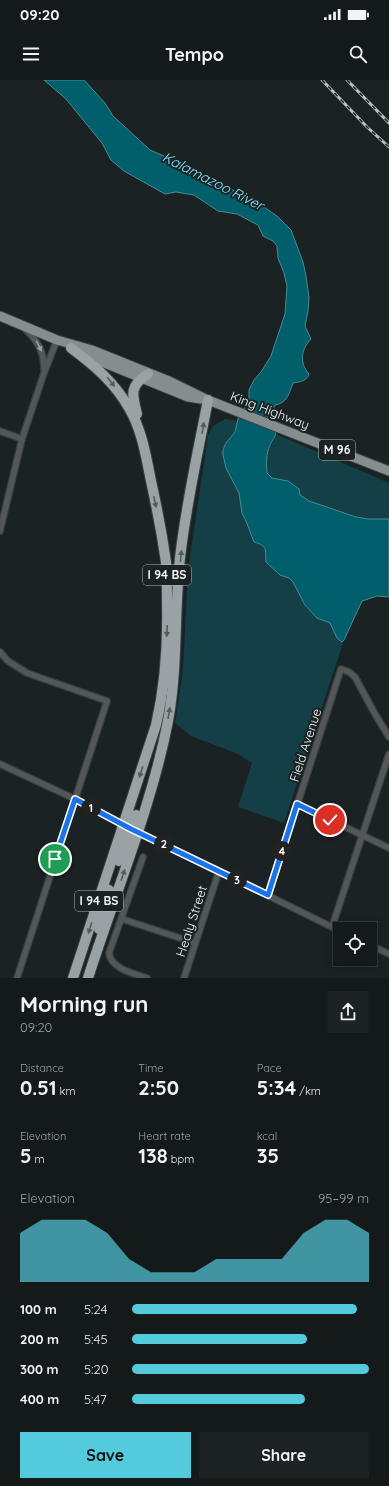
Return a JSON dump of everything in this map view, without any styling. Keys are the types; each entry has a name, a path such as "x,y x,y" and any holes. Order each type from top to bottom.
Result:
{"highway":[{"name":"I 94 BS","path":"71,348 107,377 119,392 130,410 142,439"},
{"name":"I 94 BS","path":"131,828 162,695 167,626 166,563 159,521 133,396 134,387 145,376"},
{"name":"I 94 BS","path":"73,978 131,828 155,774 165,734 174,676 180,557 190,490 208,400"},
{"path":"88,978 96,954 95,946 100,922 131,828"}],"main road":[{"name":"King Highway","path":"0,316 57,340 71,348 145,376 169,381 208,400 389,471"},
{"name":"King Highway","path":"57,340 92,350 145,376"}],"street":[{"path":"22,325 39,344 44,357 44,373"},
{"path":"0,531 22,439 44,373 57,340"},
{"path":"0,431 22,439"},
{"path":"0,652 8,661 27,673 107,701 17,978"},
{"name":"Field Avenue","path":"268,895 341,670 349,672 356,677 371,707 389,737"},
{"path":"0,765 75,799 332,927 389,754"},
{"path":"297,804 389,848"},
{"path":"143,857 110,950 110,956 113,962 123,969 147,978"},
{"name":"Healy Street","path":"184,978 219,871"},
{"path":"122,919 195,943"},
{"path":"377,948 389,954"}],"shaded area":[{"path":"44,80 84,80 105,103 113,116 150,150 164,156 180,169 210,183 229,188 261,205 277,216 291,230 303,262 309,298 305,326 311,339 305,347 302,356 304,365 309,374 305,380 293,383 285,400 275,405 273,409 272,412 276,433 268,452 266,462 267,473 272,478 288,481 299,489 300,495 309,501 356,517 368,519 389,519 389,597 377,596 362,601 342,642 337,638 330,623 317,618 305,605 293,582 289,578 280,575 266,562 265,549 262,545 254,542 242,513 239,493 226,468 223,455 223,450 226,443 235,432 239,415 246,406 246,401 249,397 249,390 254,380 271,356 285,314 287,286 278,258 277,246 273,241 263,236 258,225 237,214 218,211 194,195 176,192 165,194 124,171 111,160 102,143 66,99"},
{"path":"225,419 238,421 235,432 226,443 223,450 223,455 226,468 239,493 242,513 254,542 265,548 266,556 280,575 289,578 293,582 305,605 317,618 330,623 337,638 342,641 344,640 284,823 238,807 252,763 238,754 191,736 175,723 183,670 188,570 208,436 213,426"},
{"path":"276,434 389,483 389,519 368,519 356,517 309,501 300,495 299,489 288,481 269,477 266,460"}],"railway":[{"path":"322,80 367,127 389,147"},
{"path":"347,80 389,123"}],"route":[{"path":"55,859 75,799 131,829 268,895 297,804 330,820"}],"water label":[{"name":"Kalamazoo River","path":"213,181"}]}
